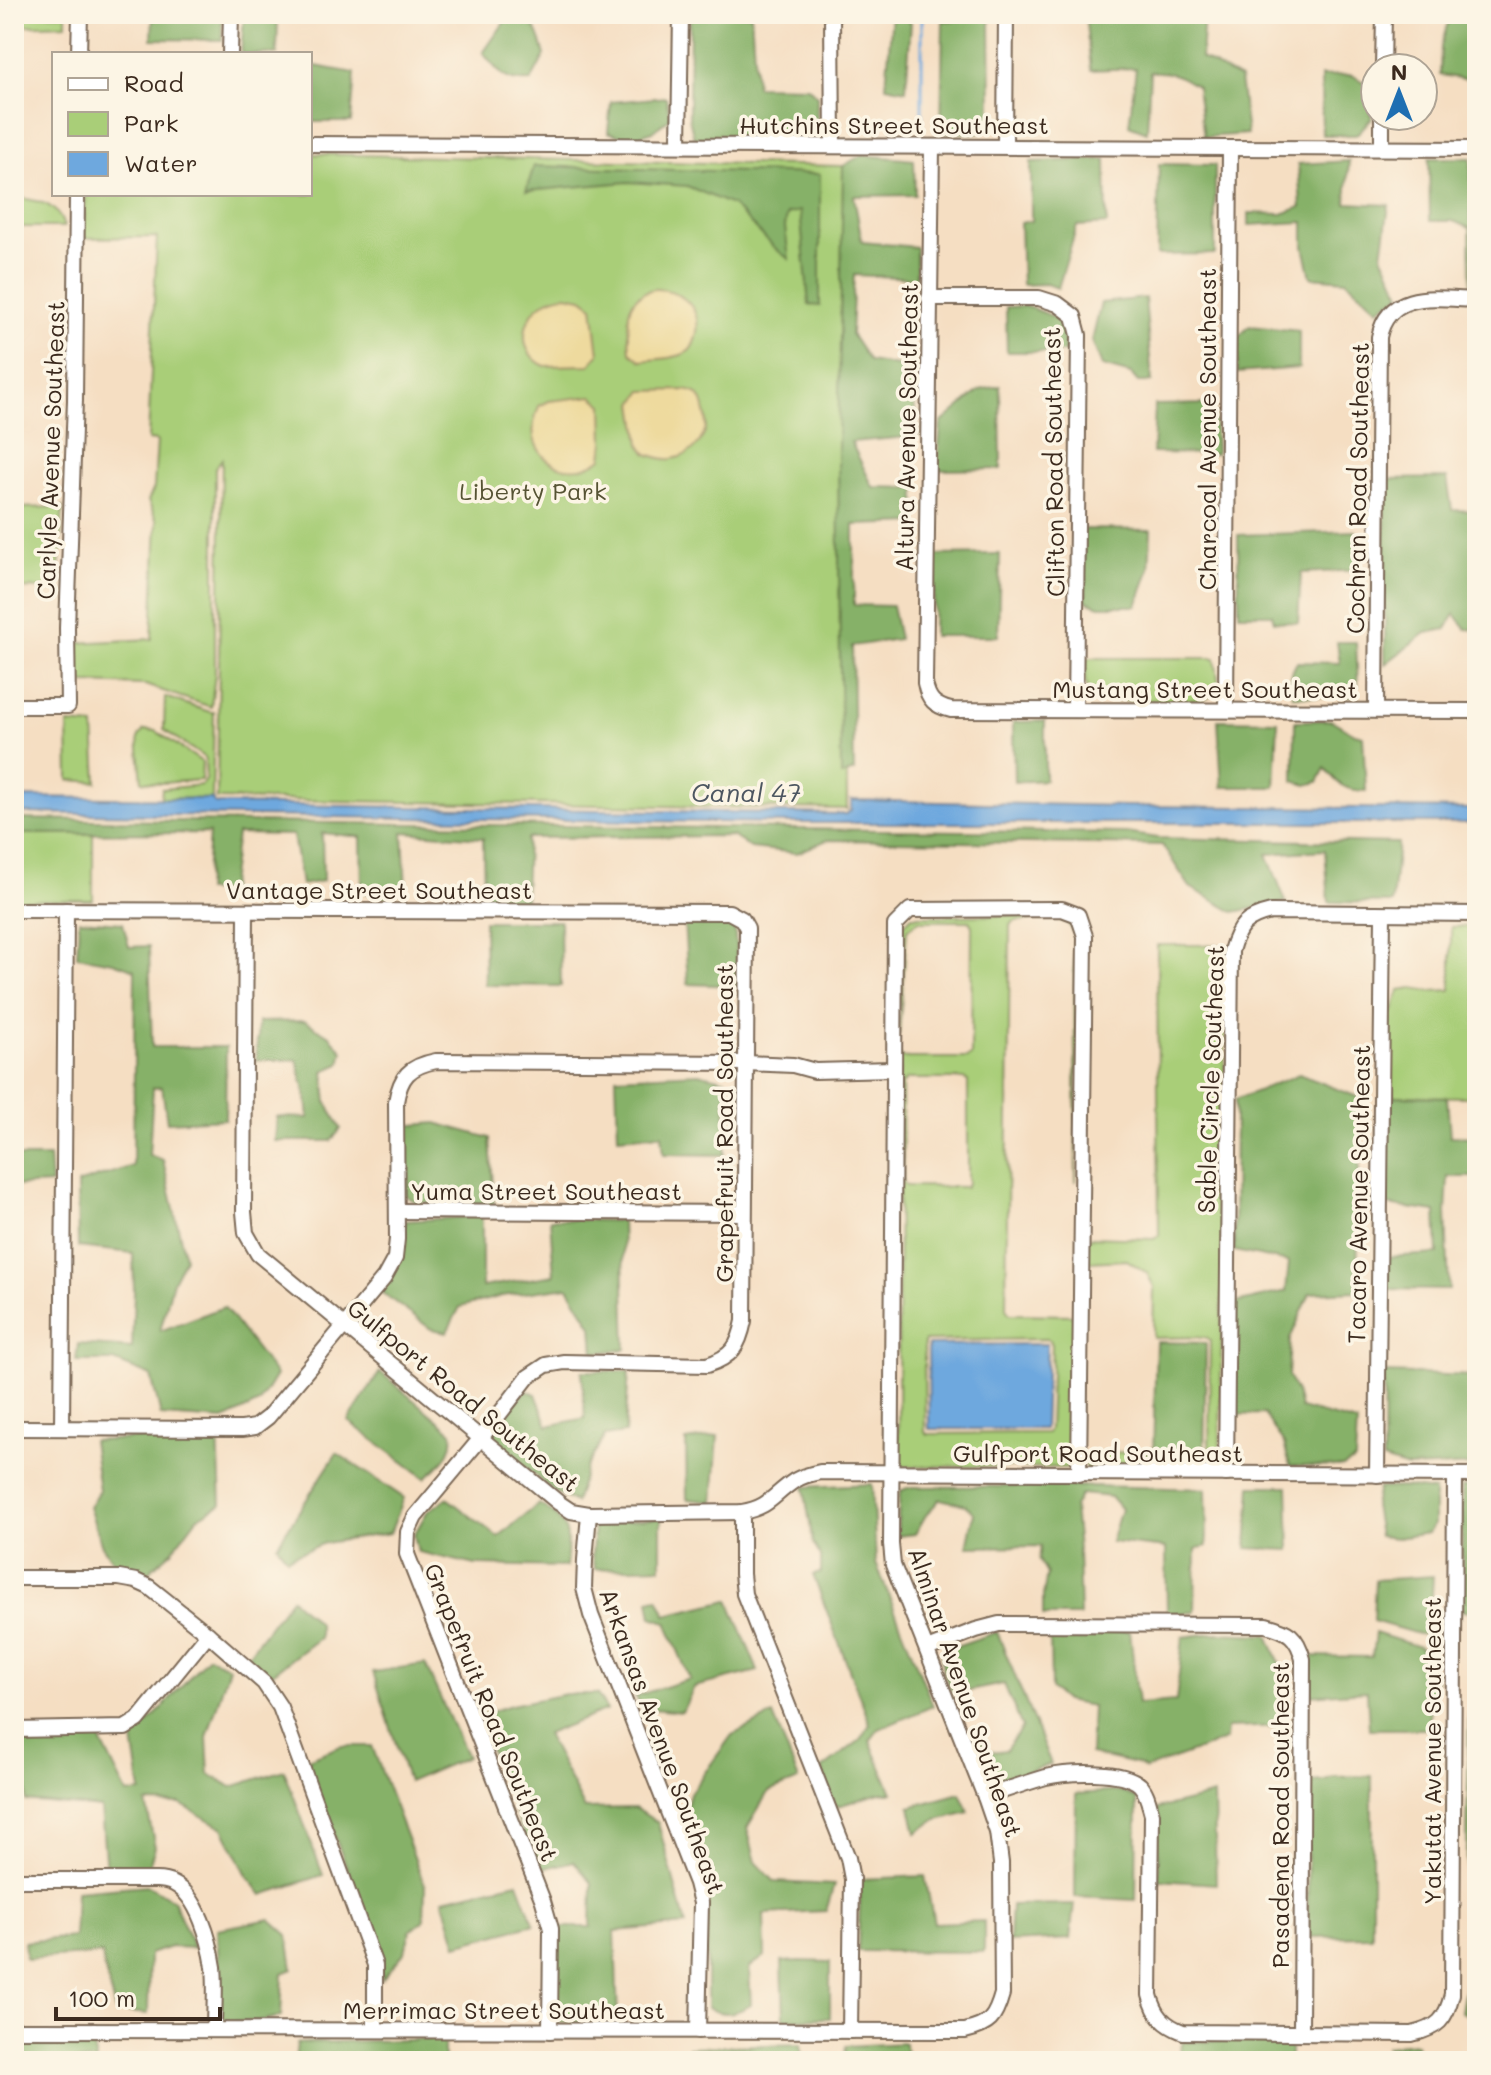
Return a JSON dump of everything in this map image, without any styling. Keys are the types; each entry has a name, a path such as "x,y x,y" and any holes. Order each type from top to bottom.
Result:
{"street":[{"path":"79,52 80,14"},
{"path":"230,52 231,14"},
{"path":"679,145 681,14"},
{"path":"832,14 833,146"},
{"path":"1005,146 1006,14"},
{"path":"1383,52 1384,14"},
{"path":"1382,132 1382,147"},
{"name":"Hutchins Street Southeast","path":"312,144 1477,149"},
{"name":"Altura Avenue Southeast","path":"932,148 925,683 927,695 934,703"},
{"name":"Charcoal Avenue Southeast","path":"1226,709 1230,149"},
{"name":"Carlyle Avenue Southeast","path":"14,706 68,706 77,196"},
{"name":"Clifton Road Southeast","path":"929,298 1039,298 1058,304 1074,316 1079,335 1075,709"},
{"name":"Cochran Road Southeast","path":"1376,710 1379,337 1382,324 1392,310 1406,302 1425,298 1477,300"},
{"name":"Mustang Street Southeast","path":"934,703 951,710 1477,711"},
{"name":"Alminar Avenue Southeast","path":"990,2020 997,2011 1002,1994 1001,1863 997,1832 893,1565 891,1544 895,925 910,910 1062,909 1078,915 1085,936 1079,1474"},
{"name":"Vantage Street Southeast","path":"14,910 729,912 742,919"},
{"path":"62,1428 66,910"},
{"name":"Gulfport Road Southeast","path":"246,911 246,1233 258,1254 571,1511 589,1514 757,1510 793,1481 820,1472 1477,1475"},
{"name":"Sable Circle Southeast","path":"1226,1474 1231,951 1235,935 1243,924 1255,916 1271,912 1477,914"},
{"name":"Tacaro Avenue Southeast","path":"1377,1475 1383,914"},
{"name":"Grapefruit Road Southeast","path":"550,2031 551,1929 543,1901 407,1554 408,1532 415,1517 528,1377 546,1365 564,1362 707,1365 720,1361 740,1339 744,1321 747,928 742,919"},
{"path":"14,1428 242,1429 255,1427 268,1417 384,1278 395,1258 396,1102 403,1077 425,1063 746,1063 793,1065 815,1071 893,1069"},
{"name":"Yuma Street Southeast","path":"397,1211 744,1213"},
{"name":"Yakutat Avenue Southeast","path":"1301,2033 1412,2034 1429,2030 1448,2011 1452,1994 1455,1475"},
{"path":"742,1512 744,1594 848,1858 852,1879 850,2031"},
{"name":"Arkansas Avenue Southeast","path":"589,1514 584,1588 591,1615 696,1883 701,1903 698,2031"},
{"path":"14,1578 119,1578 136,1581 149,1587 208,1634 264,1683 280,1707 375,1965 375,2030"},
{"name":"Pasadena Road Southeast","path":"927,1649 999,1624 1266,1625 1282,1629 1293,1637 1303,1659 1301,2033"},
{"path":"14,1730 125,1728 138,1720 208,1634"},
{"path":"985,1797 1050,1776 1084,1773 1109,1774 1140,1785 1148,1797 1152,1814 1150,1995 1161,2020 1183,2032 1301,2033"},
{"path":"14,1880 156,1880 171,1882 181,1888 192,1900 201,1918 210,1950 214,1968 214,2030"},
{"name":"Merrimac Street Southeast","path":"14,2030 965,2031 982,2027 990,2020"}],"green space":[{"path":"14,14 66,14 66,24 14,26"},
{"path":"153,14 222,14 222,40 152,39"},
{"path":"247,14 278,14 277,52 241,52 244,17"},
{"path":"751,14 756,86 808,87 817,96 817,121 804,137 694,138 689,118 690,15"},
{"path":"892,14 911,22 906,90 886,86"},
{"path":"1085,14 1204,14 1201,58 1240,79 1247,134 1204,137 1197,87 1163,72 1150,72 1147,132 1129,125 1136,68 1091,70"},
{"path":"1476,15 1477,81 1440,75 1441,46 1450,16"},
{"path":"508,17 531,23 540,40 545,55 531,81 508,78 483,53"},
{"path":"990,18 991,117 987,131 941,133 943,21"},
{"path":"312,65 355,73 351,122 312,122"},
{"path":"1352,75 1359,79 1359,132 1356,135 1322,135 1321,76"},
{"path":"666,97 670,118 653,131 629,139 608,132 611,102"},
{"name":"Liberty Park","path":"312,154 843,166 847,809 217,799 222,459 215,468 215,674 211,707 145,685 83,683 77,672 74,643 152,639 157,521 148,501 154,488 157,441 148,440 157,237 83,238 86,196 312,196"},
{"path":"862,155 914,160 915,195 854,196 862,242 916,247 916,278 854,275 851,334 869,361 910,368 918,436 851,442 873,487 916,488 916,523 854,525 854,605 892,606 899,639 852,646 854,771 841,776 838,451 843,166"},
{"path":"1429,158 1471,158 1471,222 1477,222 1477,289 1471,289 1470,228 1453,221 1430,221"},
{"path":"1106,159 1107,224 1077,226 1058,288 1046,284 1022,285 1020,223 1031,221 1031,162"},
{"path":"1349,161 1346,203 1389,205 1382,255 1401,294 1378,309 1346,280 1311,277 1304,247 1304,222 1249,225 1249,213 1282,214 1301,207 1298,164"},
{"path":"1159,164 1215,165 1215,254 1157,255"},
{"path":"534,166 820,174 820,306 809,305 800,211 787,214 785,227 789,259 732,205 687,186 628,182 526,191"},
{"path":"14,197 38,201 51,207 64,227 14,227"},
{"path":"1145,298 1152,382 1138,382 1131,374 1102,366 1092,341 1101,303"},
{"path":"1024,306 1056,320 1063,331 1065,352 1007,352 1006,307"},
{"path":"1250,326 1299,331 1299,368 1237,373 1239,336"},
{"path":"1000,386 1001,469 937,470 941,423 980,390"},
{"path":"1214,404 1216,454 1153,453 1155,405"},
{"path":"1447,478 1452,510 1477,511 1477,630 1466,629 1455,614 1446,629 1426,633 1385,664 1385,479"},
{"path":"63,507 58,589 14,588 14,508"},
{"path":"1083,529 1151,530 1149,570 1137,606 1100,606 1086,601"},
{"path":"1356,531 1359,570 1301,573 1298,623 1274,621 1272,614 1239,614 1238,535"},
{"path":"1000,554 998,636 933,636 934,555"},
{"path":"1337,642 1356,642 1358,687 1351,697 1293,696 1291,678 1297,662 1340,663"},
{"path":"1087,658 1215,658 1219,685 1212,696 1201,700 1110,701 1090,696 1085,681"},
{"path":"165,697 214,712 212,799 161,798 162,789 201,785 206,780 205,758 164,730"},
{"path":"1218,720 1278,721 1275,787 1222,787"},
{"path":"1331,720 1363,736 1366,791 1342,786 1325,768 1318,782 1307,785 1294,781 1295,721"},
{"path":"1045,721 1045,780 1014,782 1013,722"},
{"path":"68,724 94,726 97,782 69,780"},
{"path":"144,730 156,731 202,762 201,780 142,781 138,738"},
{"path":"14,819 1126,833 1158,838 1398,843 1392,903 1329,902 1325,850 1267,854 1286,902 1234,912 1190,887 1162,845 827,840 797,853 751,848 732,836 527,838 525,900 484,899 483,838 403,832 406,890 386,897 362,892 361,837 322,833 323,881 301,885 293,835 237,834 229,891 205,891 209,833 14,834"},
{"path":"14,834 93,834 93,900 14,900"},
{"path":"1061,915 1073,920 1079,937 1076,1182 1074,934 1068,923 1052,918 1015,921 1010,925 1006,1309 1010,1314 1075,1315 1073,1468 898,1466 899,1056 971,1056 972,926 969,921 918,921 907,930 899,1035 900,928 912,916","holes":["907,1079 968,1081 966,1187 903,1184 902,1085","1047,1339 1052,1345 1047,1433 925,1432 925,1341"]},
{"path":"79,920 123,923 129,947 149,946 152,1047 226,1047 225,1119 167,1122 162,1087 153,1088 149,1155 163,1160 185,1258 173,1281 160,1331 224,1307 276,1375 259,1403 224,1420 161,1416 151,1376 114,1361 76,1361 78,1344 132,1348 134,1292 133,1253 78,1247 77,1184 133,1166 135,970 113,962 77,956"},
{"path":"484,921 560,921 561,986 485,985"},
{"path":"684,921 734,922 739,986 688,984"},
{"path":"1477,926 1477,1097 1385,1096 1391,1015 1400,990 1451,990 1451,927"},
{"path":"1157,945 1226,945 1220,1467 1085,1468 1085,1453 1148,1452 1152,1463 1204,1465 1209,1460 1210,1341 1206,1337 1153,1338 1154,1287 1147,1273 1127,1260 1087,1262 1087,1237 1154,1239 1159,1235"},
{"path":"305,1021 331,1037 343,1051 340,1064 324,1071 327,1103 341,1129 331,1141 275,1141 277,1117 309,1118 307,1099 297,1060 256,1060 258,1022"},
{"path":"699,1073 726,1080 725,1155 664,1154 662,1134 618,1137 616,1077"},
{"path":"1299,1074 1360,1098 1357,1291 1310,1293 1290,1339 1288,1376 1300,1408 1357,1423 1355,1460 1343,1467 1290,1466 1284,1444 1264,1414 1230,1415 1232,1304 1286,1291 1289,1262 1234,1251 1235,1100"},
{"path":"1385,1096 1447,1097 1450,1136 1477,1137 1477,1177 1448,1177 1449,1290 1383,1289 1387,1257 1438,1254 1436,1212 1386,1205"},
{"path":"436,1123 490,1138 494,1204 416,1202 405,1195 403,1126"},
{"path":"14,1157 49,1157 51,1184 14,1186"},
{"path":"482,1216 482,1287 554,1275 550,1219 622,1221 626,1349 594,1353 592,1326 568,1287 502,1296 460,1307 447,1332 431,1329 381,1292 403,1249 405,1221"},
{"path":"1156,1342 1206,1343 1204,1460 1153,1458"},
{"path":"582,1371 629,1371 625,1433 605,1436 586,1468 575,1503 553,1491 494,1440 495,1429 526,1390 536,1394 548,1426 585,1418"},
{"path":"380,1372 452,1432 449,1453 425,1478 348,1421"},
{"path":"1384,1373 1477,1376 1477,1465 1408,1468 1383,1460"},
{"path":"218,1434 221,1504 197,1518 172,1551 146,1574 115,1564 102,1546 89,1507 99,1490 92,1441"},
{"path":"718,1436 713,1502 687,1499 686,1441"},
{"path":"337,1453 404,1498 390,1533 325,1543 287,1558 277,1545"},
{"path":"872,1484 876,1563 933,1706 879,1729 870,1741 892,1793 880,1793 835,1807 822,1769 859,1741 870,1724 813,1575 821,1573 821,1557 813,1543 804,1487"},
{"path":"1251,1486 1288,1486 1290,1550 1247,1548"},
{"path":"910,1487 1206,1489 1207,1546 1196,1549 1195,1612 1167,1614 1166,1548 1111,1542 1121,1509 1111,1497 1081,1494 1074,1507 1080,1616 1043,1616 1047,1574 1039,1560 1041,1546 967,1547 974,1513 966,1505 940,1499 915,1534 897,1536 900,1491"},
{"path":"1405,1487 1434,1491 1434,1524 1428,1533 1397,1538 1379,1536 1374,1505 1378,1488"},
{"path":"1462,1487 1477,1487 1477,1612 1462,1611"},
{"path":"447,1498 498,1537 539,1504 562,1523 565,1530 568,1546 566,1567 476,1565 418,1552 414,1535 427,1512"},
{"path":"661,1518 661,1567 595,1569 592,1556 594,1524"},
{"path":"1433,1576 1430,1635 1373,1621 1375,1580"},
{"path":"291,1598 319,1624 319,1638 270,1675 246,1657"},
{"path":"658,1598 666,1615 729,1600 758,1671 694,1687 682,1712 643,1708 635,1696 690,1679 666,1622 652,1617 649,1600"},
{"path":"1130,1631 1138,1704 1176,1701 1183,1637 1214,1633 1268,1635 1286,1678 1286,1726 1227,1728 1226,1740 1146,1769 1090,1754 1092,1706 1065,1701 1051,1689 1050,1633"},
{"path":"997,1632 1051,1764 999,1781 984,1778 969,1743 980,1741 990,1752 1006,1750 1022,1727 1004,1684 953,1694 943,1671 941,1651"},
{"path":"1375,1633 1420,1647 1436,1679 1428,1729 1369,1729 1367,1691 1310,1695 1307,1656 1372,1657"},
{"path":"208,1656 229,1667 207,1737 209,1774 232,1787 284,1770 323,1875 262,1895 247,1875 223,1828 180,1804 146,1803 155,1847 147,1871 106,1871 101,1808 26,1801 27,1779 16,1760 17,1739 100,1739 127,1794 141,1792 132,1733 146,1726"},
{"path":"425,1664 467,1757 408,1782 373,1672"},
{"path":"566,1694 597,1694 607,1710 546,1734 585,1809 635,1808 658,1823 686,1925 615,1931 618,2022 557,2022 555,1927 591,1927 592,1883 574,1861 538,1870 477,1716 511,1705"},
{"path":"1477,1700 1477,2020 1461,2012 1465,1988 1469,1708"},
{"path":"773,1715 799,1780 768,1792 747,1828 756,1862 775,1882 834,1885 826,1911 764,1914 765,1956 749,1968 751,2005 724,2013 707,2008 707,1890 684,1818 690,1793 732,1735"},
{"path":"341,1746 372,1746 425,1886 424,1920 410,1931 405,1952 382,1979 375,1940 305,1760"},
{"path":"1372,1776 1372,1936 1308,1937 1307,1782"},
{"path":"1121,1791 1137,1799 1136,1900 1075,1897 1076,1794"},
{"path":"960,1793 969,1812 934,1821 916,1833 910,1807"},
{"path":"1214,1795 1216,1884 1159,1880 1157,1809"},
{"path":"925,1876 934,1923 984,1921 984,1952 858,1951 861,1879"},
{"path":"518,1882 534,1924 457,1945 443,1899"},
{"path":"147,1885 173,1900 194,1948 171,1947 149,1954 148,2014 115,2011 101,1954 26,1959 24,1942 74,1937 76,1891"},
{"path":"1074,1904 1070,1939 1009,1942 1011,1905"},
{"path":"270,1919 288,1935 293,1969 283,1973 281,2016 251,2022 221,2019 217,1929"},
{"path":"782,1962 830,1962 830,2018 784,2019"},
{"path":"444,2039 444,2061 295,2061 297,2043"},
{"path":"1291,2039 1291,2055 1287,2061 1177,2061 1183,2042"},
{"path":"92,2041 96,2061 14,2061 14,2044"},
{"path":"905,2043 906,2061 843,2061 846,2046"},
{"path":"1416,2043 1418,2061 1387,2061 1386,2046"},
{"path":"801,2044 802,2061 684,2061 689,2047"}],"sand":[{"path":"654,289 663,289 686,300 695,314 697,332 693,346 686,353 642,361 630,352 629,313 636,298"},
{"path":"567,295 582,298 593,306 599,354 590,365 545,366 527,348 527,325 541,305"},
{"path":"685,390 697,394 704,408 706,428 699,442 687,453 672,459 647,454 640,444 634,403 643,391"},
{"path":"592,396 603,405 602,458 583,467 562,467 553,463 538,449 534,438 534,422 539,406 549,401"}],"water":[{"path":"14,797 212,799 217,804 846,814 851,810 851,800 1477,809 1477,823 789,823 14,813"},
{"path":"1047,1344 1044,1429 929,1429 928,1345"}],"waterway":[{"path":"922,14 922,126"}],"water label":[{"name":"Canal 47","path":"746,792"}]}
